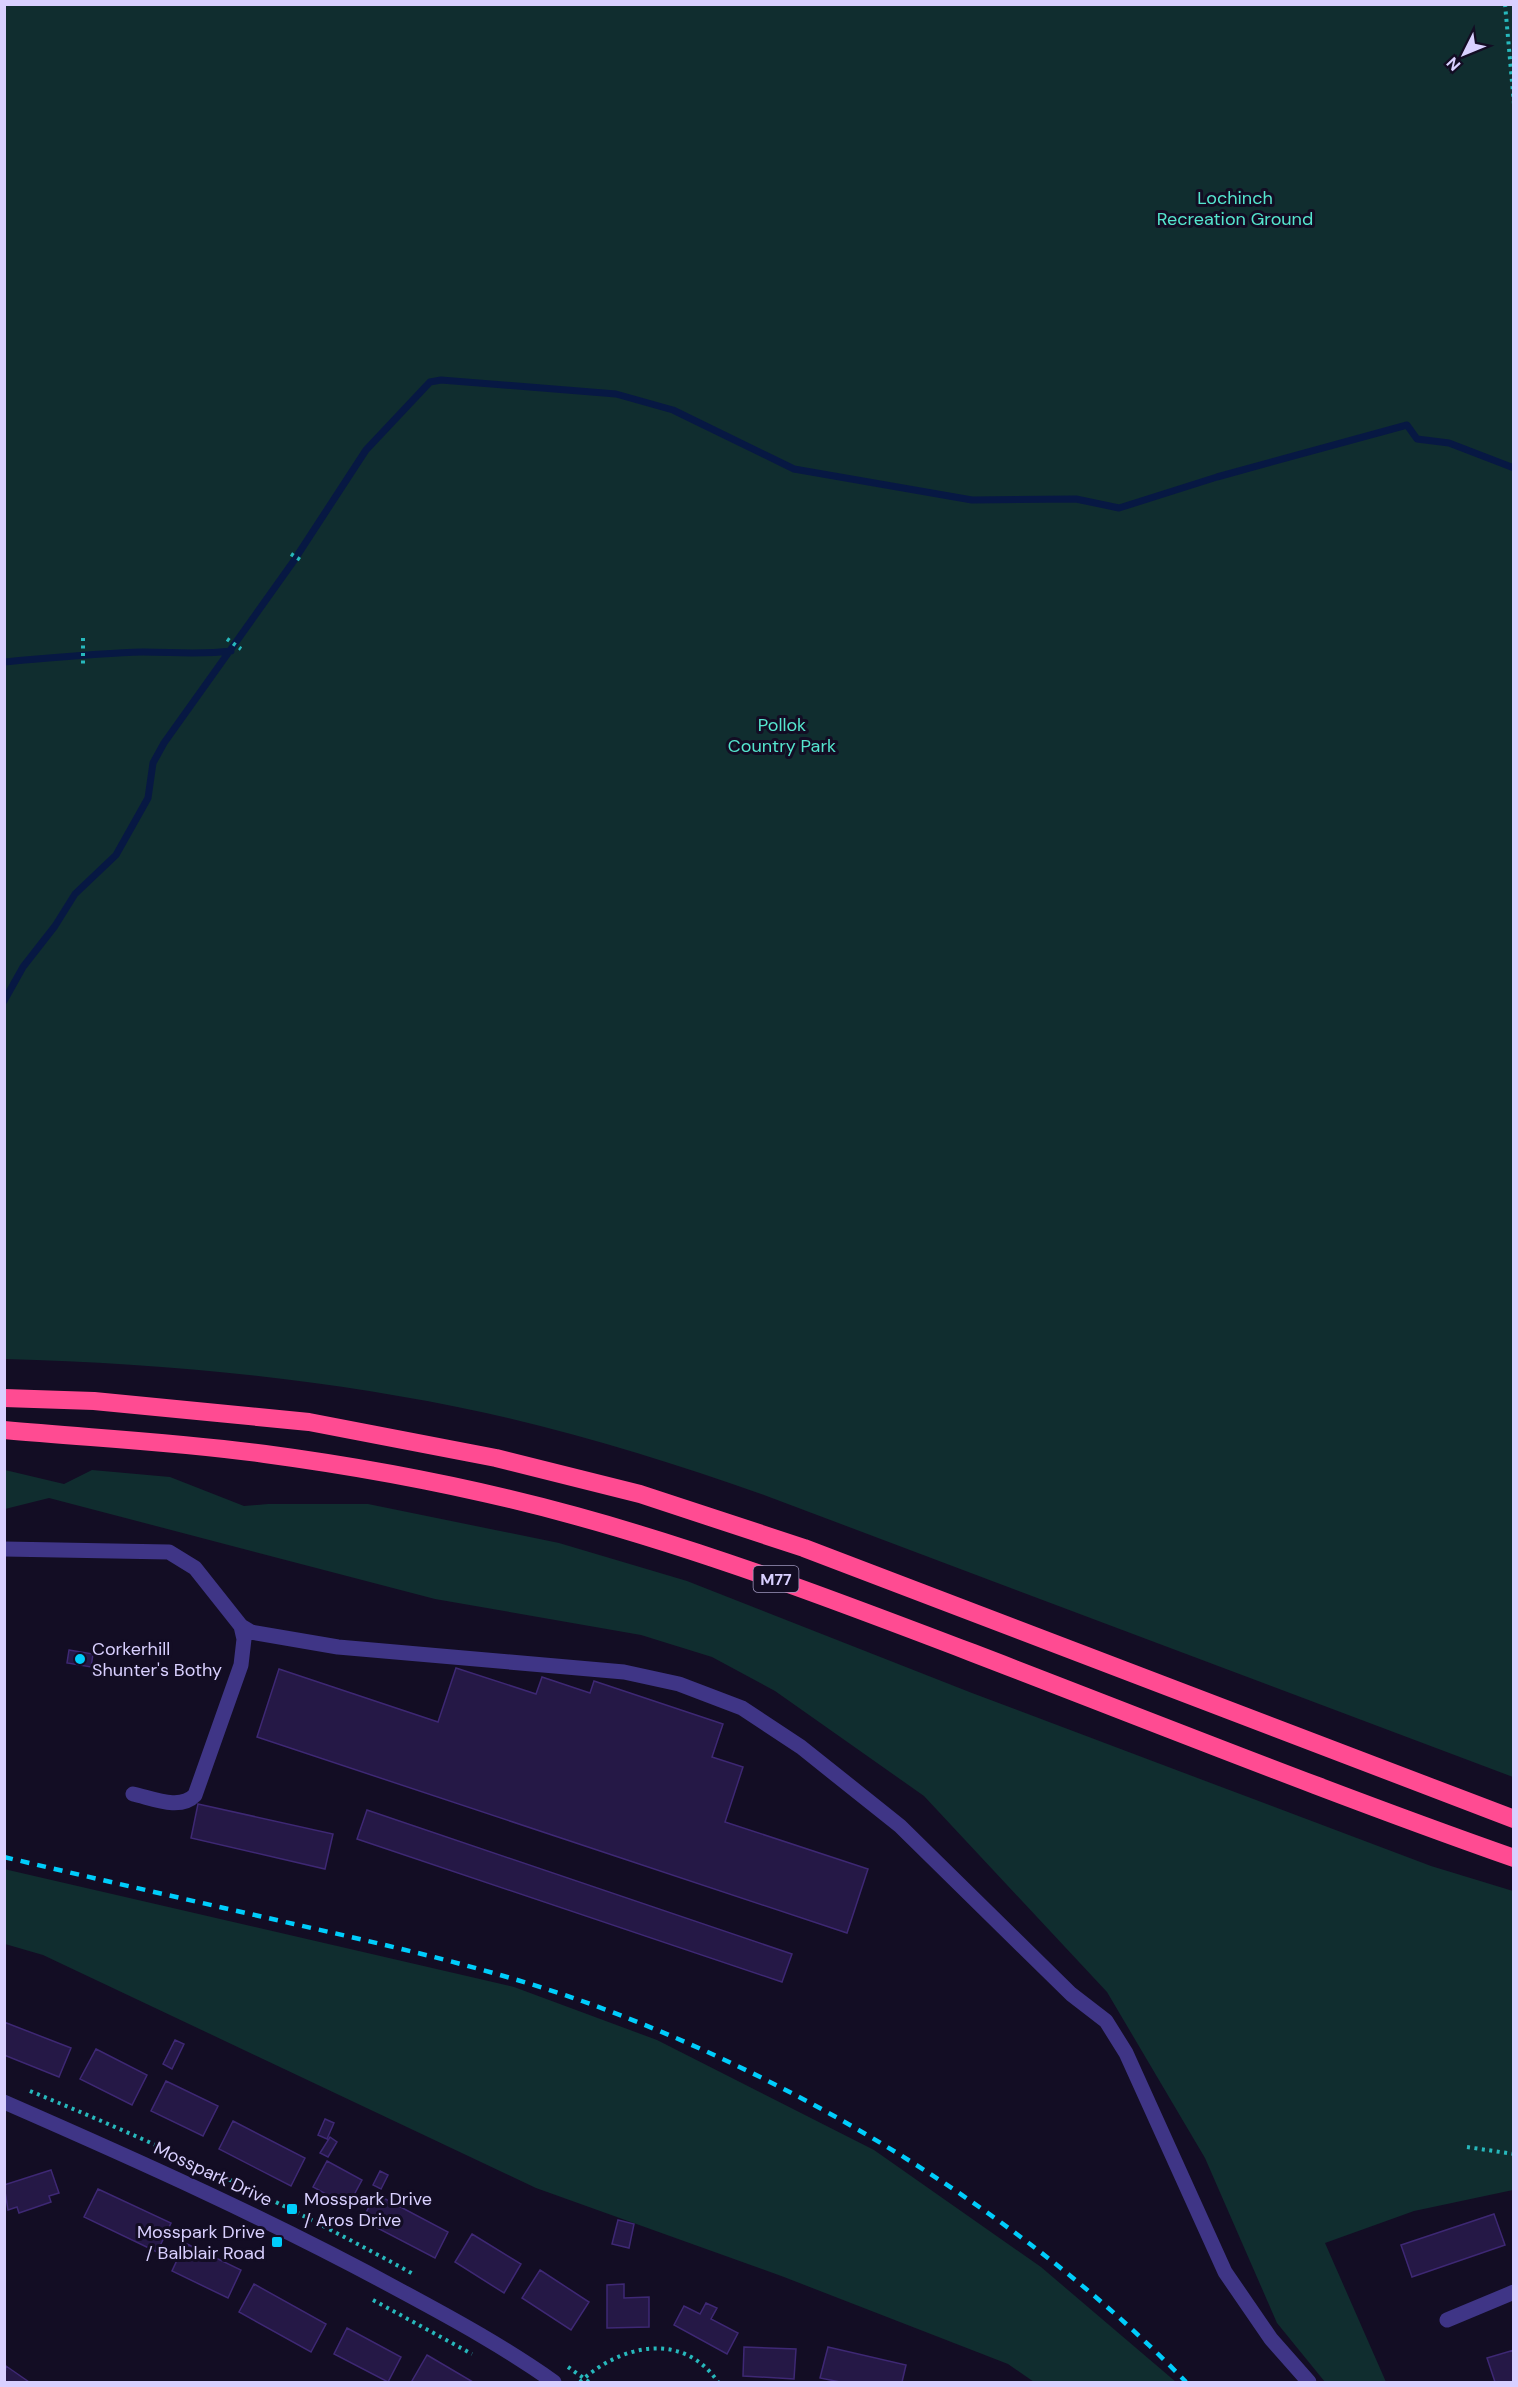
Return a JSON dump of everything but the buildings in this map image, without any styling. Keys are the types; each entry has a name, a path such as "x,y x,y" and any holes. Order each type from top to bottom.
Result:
{"highway":[{"name":"M77","path":"4,1398 94,1401 309,1422 485,1455 640,1494 804,1548 1514,1819"},
{"name":"M77","path":"4,1430 141,1440 366,1469 456,1487 602,1523 698,1553 847,1605 1514,1858"}],"street":[{"path":"4,1549 169,1552 195,1568 241,1626 251,1632 338,1647 598,1668 680,1684 742,1708 801,1747 900,1826 1071,1994 1106,2021 1126,2053 1209,2241 1225,2271 1264,2330 1309,2382"},
{"path":"134,1794 178,1803 187,1802 195,1795 241,1665 244,1639 241,1626"},
{"name":"Mosspark Drive","path":"4,2102 169,2174 330,2252 512,2352 554,2382"},
{"path":"1447,2320 1514,2292"}],"path":[{"path":"1505,4 1514,104"},
{"path":"291,554 302,561"},
{"path":"83,638 83,665"},
{"path":"227,639 241,649"},
{"path":"1467,2147 1514,2154"},
{"path":"368,2297 477,2357"},
{"path":"580,2382 595,2368 629,2351 654,2349 678,2351 699,2361 718,2382"}],"green space":[{"name":"Pollok Country Park","path":"5,4 1513,5 1513,1777 764,1495 591,1440 486,1413 307,1382 126,1364 5,1359"},
{"path":"5,1470 64,1484 92,1470 170,1477 244,1506 368,1504 559,1543 687,1581 972,1693 1431,1866 1513,1891 1513,2190 1414,2211 1325,2243 1386,2382 1325,2382 1277,2323 1205,2158 1107,1992 924,1796 775,1691 712,1657 641,1635 435,1599 49,1498 5,1509"},
{"path":"4,1869 514,1987 657,2040 874,2150 1041,2267 1176,2382 1034,2382 1008,2364 784,2277 536,2188 43,1955 5,1944"}],"waterway":[{"path":"4,1001 23,967 55,926 75,894 116,855 148,798 153,763 164,743 293,562 366,450 430,382 441,380 616,394 673,410 794,469 972,500 1076,499 1119,508 1217,477 1407,425 1417,439 1449,443 1514,468"},
{"path":"4,662 143,652 231,651"}],"railway":[{"path":"4,1857 439,1958 547,1989 664,2033 746,2070 826,2112 905,2158 982,2209 1054,2263 1123,2321 1186,2382"}],"place":[{"name":"Corkerhill Shunter's Bothy","path":"80,1659"},
{"name":"Mosspark Drive / Aros Drive","path":"292,2209"},
{"name":"Mosspark Drive / Balblair Road","path":"277,2242"}],"park label":[{"name":"Lochinch Recreation Ground","path":"1235,208"}]}
